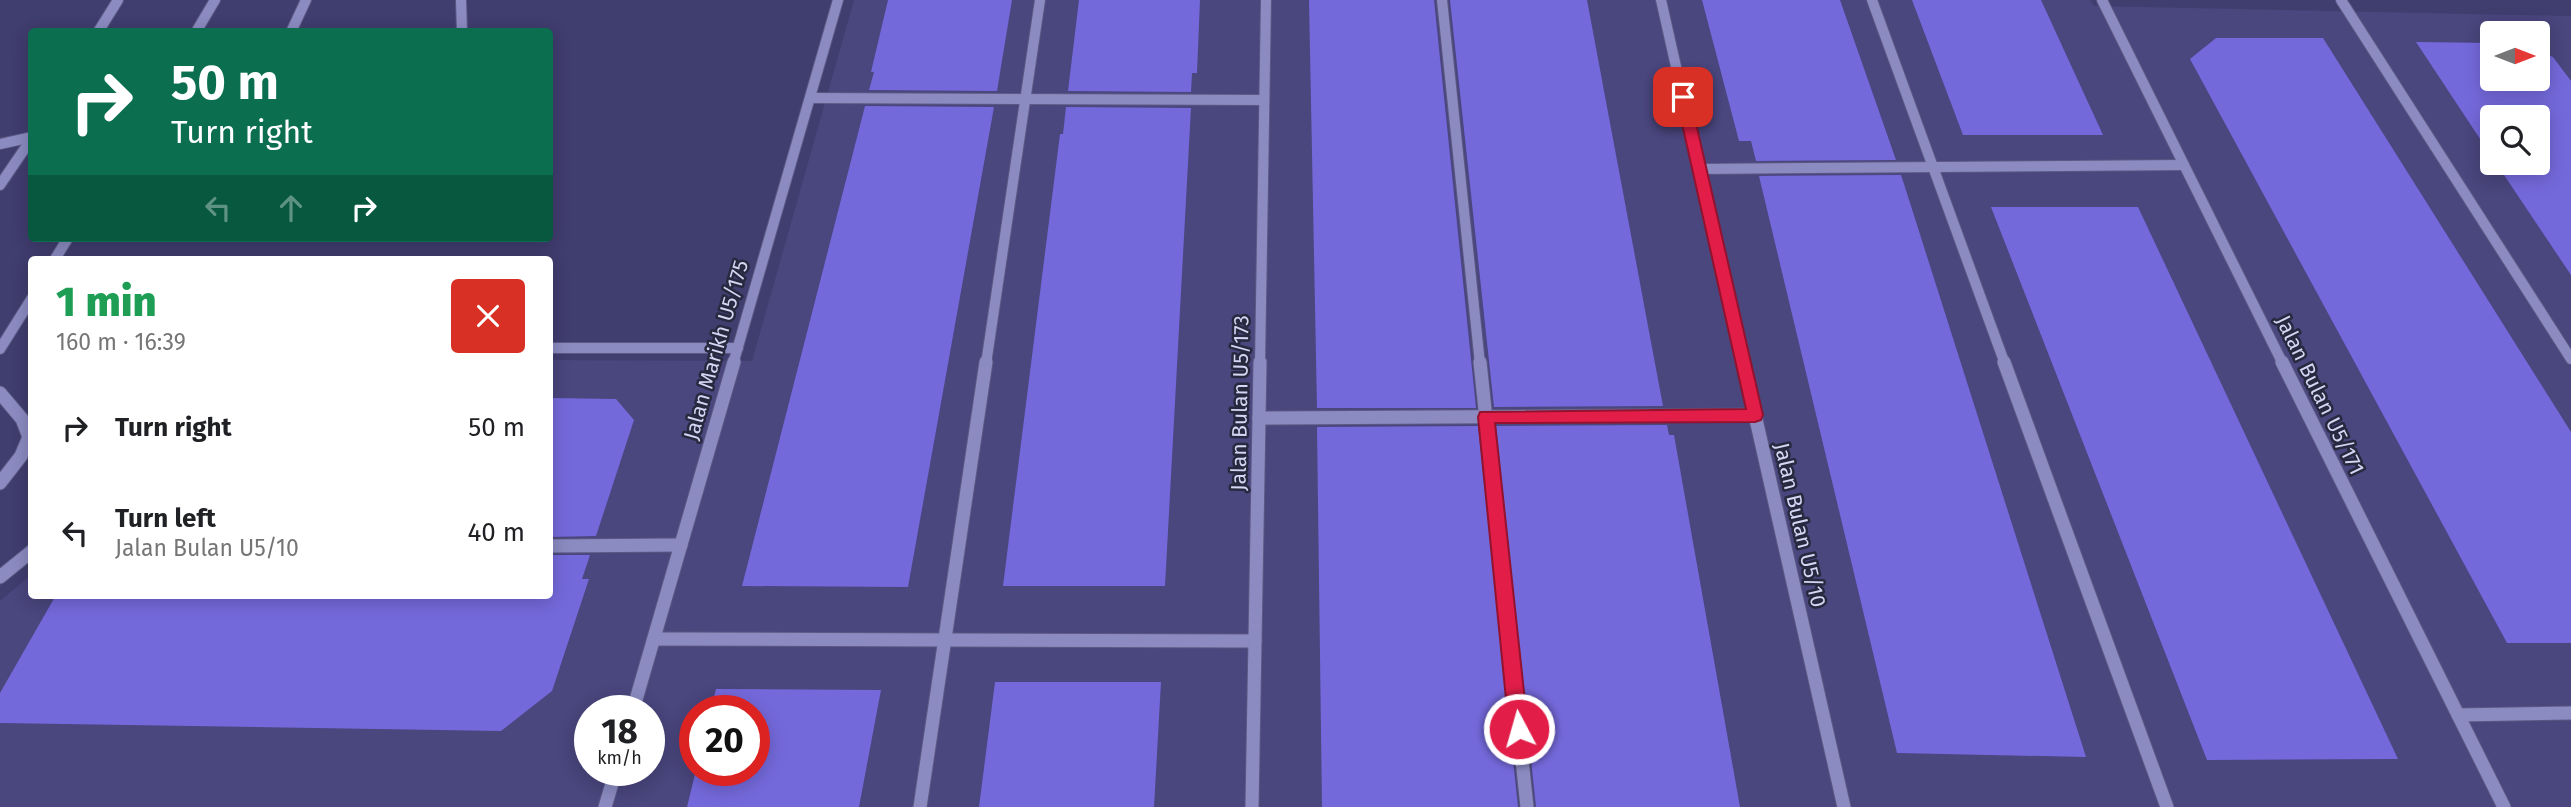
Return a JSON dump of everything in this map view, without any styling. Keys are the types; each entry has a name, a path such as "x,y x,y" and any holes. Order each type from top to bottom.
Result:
{"street":[{"path":"100,28 118,0"},
{"path":"198,28 215,0"},
{"path":"293,28 306,0"},
{"path":"461,0 462,28"},
{"name":"Jalan Marikh U5/175","path":"638,695 838,0"},
{"path":"920,807 1040,0"},
{"name":"Jalan Bulan U5/173","path":"1252,807 1266,0"},
{"path":"1442,0 1527,807"},
{"name":"Jalan Bulan U5/10","path":"1661,0 1843,807"},
{"path":"1872,0 2167,807"},
{"name":"Jalan Bulan U5/171","path":"2102,0 2504,807"},
{"path":"2341,0 2571,359"},
{"path":"811,98 1265,100"},
{"path":"0,144 28,139"},
{"path":"0,185 28,144"},
{"path":"1700,169 2184,165"},
{"path":"0,349 28,304"},
{"path":"553,348 738,348"},
{"path":"0,393 28,422"},
{"path":"1259,418 1755,415"},
{"path":"0,483 23,455 28,442"},
{"path":"553,546 681,545"},
{"path":"0,577 28,554"},
{"path":"654,639 1255,641"},
{"path":"606,807 612,786"}],"lane":[{"path":"2458,715 2571,713"}],"shaded area":[{"path":"854,0 2090,0 2094,6 2571,16 2571,807 0,807 0,601 28,578 28,599 553,599 553,360 752,361"}],"building":[{"path":"888,0 1012,0 997,91 869,90"},
{"path":"1079,0 1200,0 1197,73 1192,73 1191,92 1068,91"},
{"path":"1309,0 1434,0 1476,408 1317,408"},
{"path":"1450,0 1587,0 1663,406 1494,407"},
{"path":"1702,0 1840,0 1896,160 1756,161 1751,141 1739,141"},
{"path":"1912,0 2041,0 2103,135 1963,135"},
{"path":"2216,38 2323,38 2571,432 2571,643 2507,643 2190,59"},
{"path":"2416,42 2480,43 2480,91 2550,91 2550,56 2571,81 2571,275 2504,175 2550,175 2550,105 2480,105 2480,139"},
{"path":"865,106 994,107 908,587 742,586"},
{"path":"1066,107 1191,108 1165,586 1003,586 1060,134 1063,134"},
{"path":"1901,175 2086,757 1897,753 1759,176"},
{"path":"1991,207 2138,207 2398,759 2207,760"},
{"path":"553,398 616,399 634,420 596,536 553,537"},
{"path":"1667,425 1669,435 1674,435 1740,807 1536,807 1496,426"},
{"path":"1478,426 1518,807 1322,807 1317,427"},
{"path":"553,555 590,555 582,579 589,579 552,691 501,731 0,723 0,693 54,599 553,599"},
{"path":"995,682 1161,682 1154,807 979,807"},
{"path":"716,689 881,690 859,807 687,807 692,786 770,786 770,695 715,695"}],"route":[{"path":"1519,729 1486,417 1755,415 1683,97"}]}
